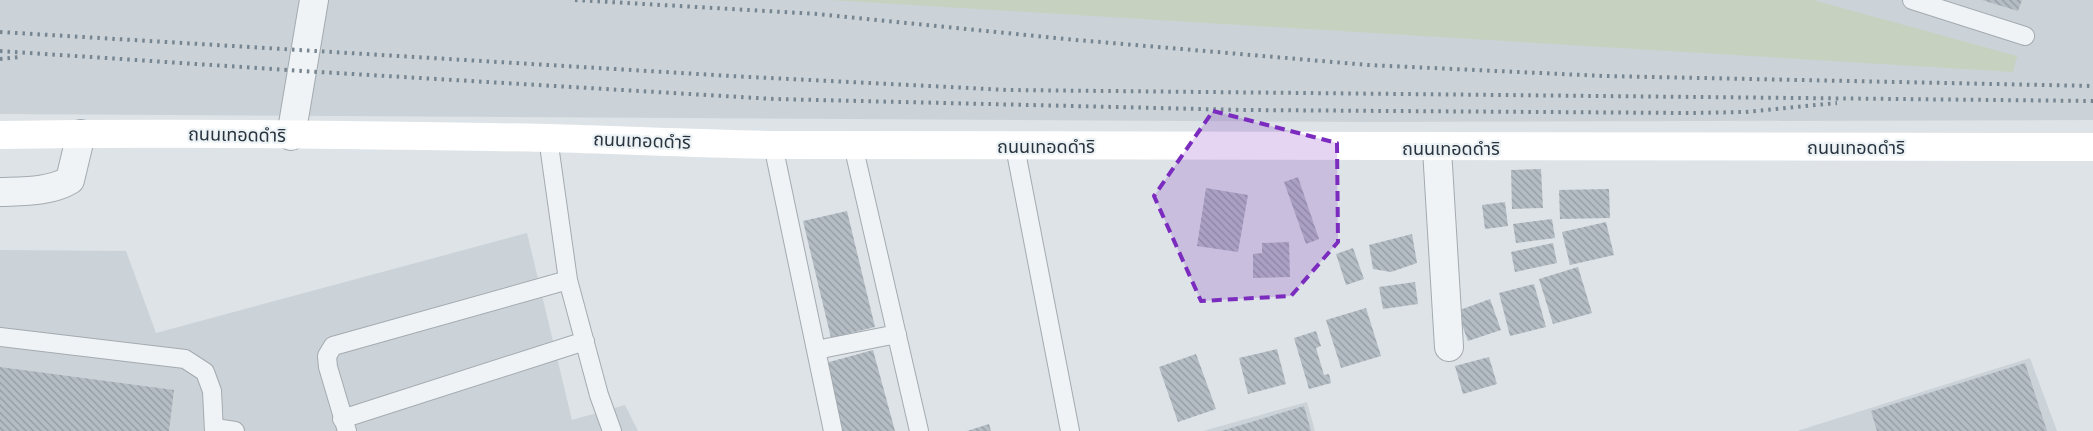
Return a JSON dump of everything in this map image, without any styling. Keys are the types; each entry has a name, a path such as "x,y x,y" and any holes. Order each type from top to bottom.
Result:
{"street":[{"path":"290,136 314,0"},
{"path":"0,192 52,188 70,180 82,134"},
{"name":"ถนนเทอดดำริ","path":"0,135 548,138 773,145 1015,147 1437,149 2093,148"},
{"path":"1437,149 1449,347"}],"lane":[{"path":"1912,0 2026,36"},
{"path":"548,138 568,280 599,395 612,431"},
{"path":"773,145 833,431"},
{"path":"853,145 919,431"},
{"path":"1015,147 1070,431"},
{"path":"568,280 333,346 327,356 328,367 345,425 585,341"},
{"path":"816,350 897,334"},
{"path":"0,337 185,359 205,372 212,391 215,430 235,431"}],"highlighted area":[{"path":"1213,111 1337,143 1338,242 1291,296 1201,301 1154,196"}],"shaded area":[{"path":"0,0 2093,0 2093,120 1374,122 0,114"},
{"path":"527,233 572,420 625,405 638,431 0,431 0,250 126,251 156,333"},
{"path":"2030,358 2057,431 1797,431"},
{"path":"1307,402 1315,431 1203,431"}],"green space":[{"path":"830,0 1813,0 2017,56 2013,72"}],"building":[{"path":"1982,0 2022,0 2018,11"},
{"path":"1541,169 1543,208 1512,209 1511,170"},
{"path":"1298,177 1319,239 1306,244 1284,182"},
{"path":"1206,188 1248,195 1238,252 1197,246"},
{"path":"1609,189 1610,218 1560,219 1559,190"},
{"path":"1505,202 1508,226 1485,229 1482,205"},
{"path":"847,211 875,327 831,338 803,221"},
{"path":"1552,219 1555,238 1516,243 1513,224"},
{"path":"1606,222 1614,255 1570,265 1562,232"},
{"path":"1412,234 1417,263 1391,272 1373,269 1369,245"},
{"path":"1289,242 1290,277 1253,278 1253,254 1262,253 1262,243"},
{"path":"1553,243 1557,263 1515,272 1511,252"},
{"path":"1353,248 1364,279 1346,285 1336,254"},
{"path":"1578,267 1592,313 1553,324 1539,279"},
{"path":"1415,282 1418,304 1383,309 1379,287"},
{"path":"1534,284 1546,327 1510,336 1499,293"},
{"path":"1490,299 1501,330 1468,341 1457,311"},
{"path":"1366,308 1381,356 1341,368 1326,320"},
{"path":"1316,331 1321,346 1316,348 1324,375 1329,374 1331,383 1309,389 1294,338"},
{"path":"1277,349 1286,384 1248,394 1239,358"},
{"path":"873,350 895,431 840,431 822,364"},
{"path":"1196,354 1216,409 1178,422 1159,367"},
{"path":"1489,357 1497,384 1463,394 1455,366"},
{"path":"2025,363 2047,431 1877,431 1871,411"},
{"path":"0,367 174,390 169,431 0,431"},
{"path":"1304,406 1311,431 1221,431"},
{"path":"989,424 991,431 967,431"}],"railway":[{"path":"575,0 818,14 1065,39 1368,65 1604,76 2093,86"},
{"path":"0,32 731,76 1008,90 2093,101"},
{"path":"0,51 774,99 1243,110 1689,113 1745,112 1837,103"},
{"path":"0,59 20,57"}]}
